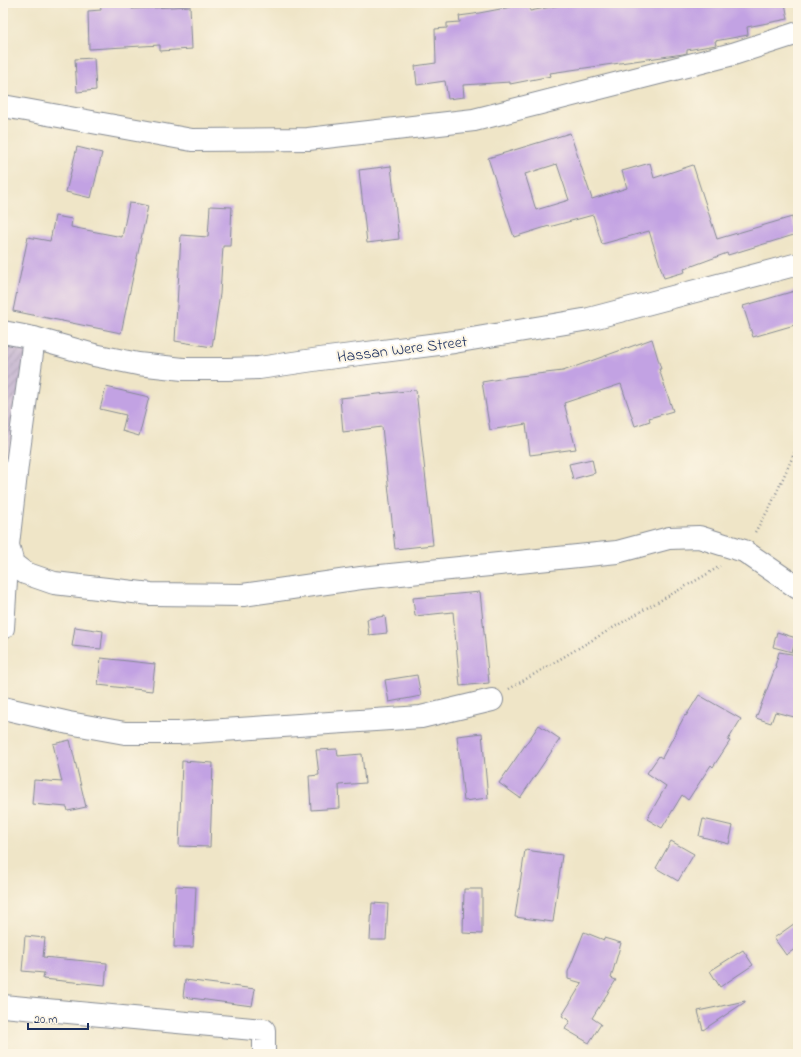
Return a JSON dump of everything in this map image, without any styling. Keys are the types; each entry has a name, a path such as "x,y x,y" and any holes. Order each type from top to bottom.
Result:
{"street":[{"path":"3,106 192,140 308,139 474,120 733,54 798,33"},
{"name":"Hassan Were Street","path":"3,332 34,338 94,355 138,364 183,369 259,368 454,342 589,319 798,264"},
{"path":"3,628 8,545 34,338"},
{"path":"8,545 13,564 25,573 54,583 151,594 243,595 360,578 617,552 669,538 699,537 744,551 798,588"},
{"path":"3,708 70,723 125,733 178,733 421,717 492,700"},
{"path":"3,1006 264,1030 264,1054"}],"path":[{"path":"492,700 532,674 704,576 744,551 770,507 798,445"}],"shaded area":[{"path":"3,333 35,339 3,604"}],"building":[{"path":"100,3 132,3 132,9 190,6 192,49 160,51 160,45 89,49 88,11 101,10"},
{"path":"510,3 529,3 530,11 571,3 785,3 788,19 747,27 748,35 715,41 716,45 687,50 687,53 683,54 550,73 551,76 510,84 510,82 463,85 464,97 448,99 445,81 417,85 415,66 436,63 435,29 447,28 447,23 460,22 459,16 511,7"},
{"path":"94,58 96,90 77,92 75,59"},
{"path":"570,133 592,199 627,188 622,171 650,163 654,178 693,165 717,239 792,217 797,234 728,255 727,253 684,269 685,272 664,278 649,231 602,244 593,215 549,226 514,237 488,158","holes":["557,164 569,200 536,210 525,174"]},
{"path":"77,147 102,153 91,198 66,192"},
{"path":"391,166 399,239 367,243 359,170"},
{"path":"129,203 148,206 121,333 13,311 28,237 50,241 55,216 72,219 71,227 122,237"},
{"path":"210,206 232,207 230,246 223,246 220,294 212,347 175,341 181,235 208,237"},
{"path":"798,290 798,324 753,337 743,306"},
{"path":"652,339 661,369 659,369 673,411 649,418 650,421 635,426 621,384 564,403 576,449 530,455 526,424 490,430 482,382 563,371"},
{"path":"106,387 149,397 139,436 122,431 126,415 100,409"},
{"path":"416,390 433,545 395,549 382,427 343,432 340,398"},
{"path":"592,459 595,473 573,479 569,464"},
{"path":"480,592 489,683 460,686 453,612 415,616 413,598"},
{"path":"385,616 387,633 369,635 367,619"},
{"path":"75,627 103,631 101,649 72,646"},
{"path":"777,632 796,638 792,652 773,647"},
{"path":"779,652 798,655 798,718 775,712 771,723 756,718 776,666"},
{"path":"101,658 155,664 152,691 98,685"},
{"path":"417,675 421,696 389,702 385,680"},
{"path":"699,695 741,719 728,740 730,741 713,767 711,765 688,800 682,795 662,828 647,819 666,786 647,773 659,756 662,758 685,715 686,716"},
{"path":"539,725 560,739 520,798 499,783"},
{"path":"482,733 488,798 464,801 457,736"},
{"path":"70,740 86,807 68,811 67,807 32,804 34,780 62,782 53,744"},
{"path":"337,749 338,756 362,754 365,783 339,785 340,808 311,810 309,776 319,775 316,750"},
{"path":"182,761 213,763 210,847 179,846"},
{"path":"703,819 733,826 729,844 699,836"},
{"path":"671,841 694,854 678,881 656,868"},
{"path":"525,850 562,855 553,922 515,917"},
{"path":"176,886 196,887 193,947 174,947"},
{"path":"464,889 482,889 482,934 463,933"},
{"path":"372,903 388,904 386,940 370,940"},
{"path":"798,921 798,947 786,955 774,938"},
{"path":"584,932 604,940 604,938 621,943 611,978 616,980 592,1018 601,1024 589,1043 565,1029 570,1021 562,1016 582,983 568,979 568,972"},
{"path":"25,936 45,938 43,957 107,963 105,985 43,979 44,973 22,971"},
{"path":"743,950 753,965 720,987 710,971"},
{"path":"185,980 255,989 252,1006 183,997"},
{"path":"745,1002 703,1030 698,1011"}]}
